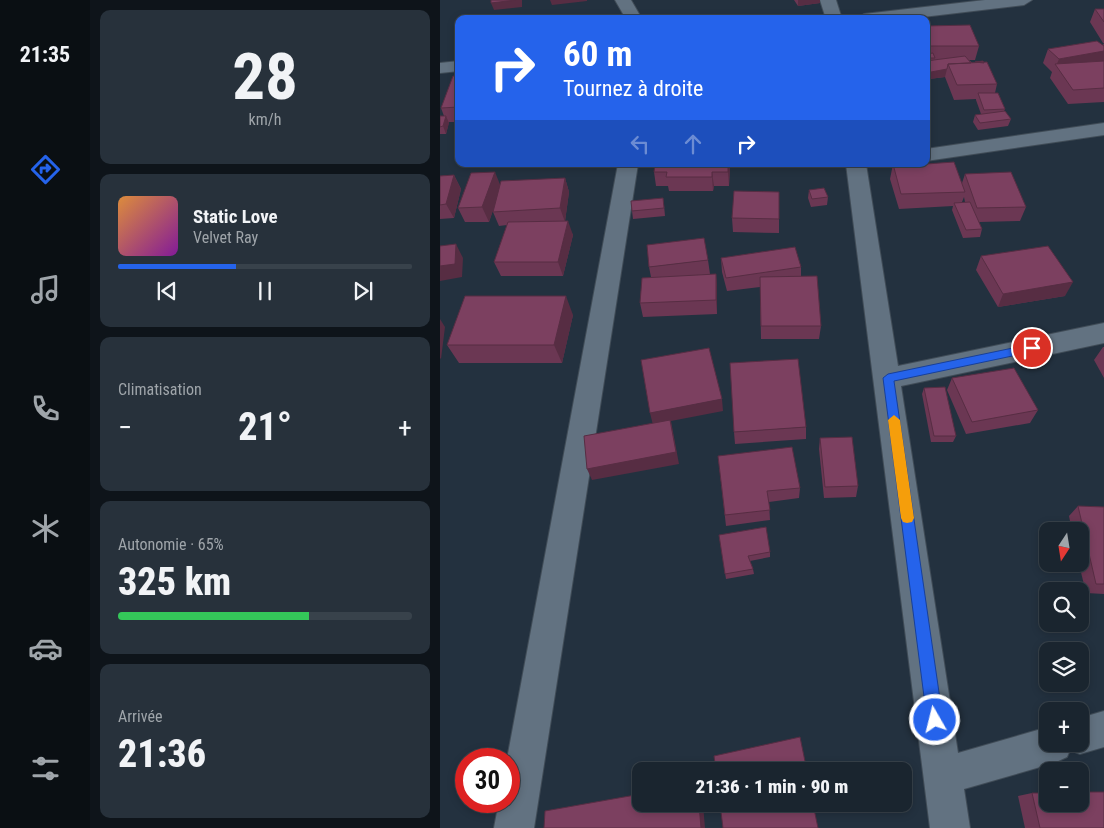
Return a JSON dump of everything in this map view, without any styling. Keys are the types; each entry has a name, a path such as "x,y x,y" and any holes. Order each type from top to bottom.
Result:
{"street":[{"path":"624,0 632,15"},
{"path":"828,0 833,15"},
{"path":"898,15 1024,0"},
{"path":"440,85 449,67"},
{"path":"930,154 1104,129"},
{"path":"514,828 627,167"},
{"path":"861,167 888,378 950,828"},
{"path":"888,378 1104,333"},
{"path":"1089,733 1104,729"},
{"path":"943,776 1039,748"}],"building":[{"path":"491,0 516,0 491,3"},
{"path":"1095,9 1104,9 1104,22"},
{"path":"970,25 979,46 930,46 930,26"},
{"path":"1097,41 1104,46 1104,51 1059,59 1048,49"},
{"path":"930,53 933,53 935,58 930,58"},
{"path":"965,56 971,63 948,64 947,69 931,72 930,60"},
{"path":"1104,61 1104,88 1073,90 1055,64"},
{"path":"987,62 997,84 957,85 948,64"},
{"path":"453,76 455,76 455,107 441,108"},
{"path":"978,93 998,93 1005,109 984,110"},
{"path":"1005,111 1011,119 980,123 975,115"},
{"path":"440,116 446,116 443,126 440,127"},
{"path":"954,162 965,192 901,194 894,167 930,167 930,164"},
{"path":"655,167 728,167 728,172 712,172 712,177 666,177 667,172 654,172"},
{"path":"495,172 482,207 458,208 471,173"},
{"path":"1011,172 1026,207 977,208 965,174"},
{"path":"454,175 446,204 440,205 440,176"},
{"path":"565,178 560,208 493,212 501,181"},
{"path":"824,188 828,197 812,199 809,190"},
{"path":"734,191 779,192 779,219 732,218"},
{"path":"663,198 664,208 632,211 631,201"},
{"path":"970,202 982,229 966,230 954,203"},
{"path":"568,221 558,262 494,262 508,222"},
{"path":"704,238 708,260 649,267 647,245"},
{"path":"456,244 455,264 440,266 440,246"},
{"path":"1048,246 1073,282 1003,294 981,256"},
{"path":"795,247 801,267 726,278 721,258"},
{"path":"716,274 716,300 640,303 642,278"},
{"path":"817,276 821,326 761,326 760,277"},
{"path":"465,296 566,296 554,345 447,345"},
{"path":"709,348 722,399 650,413 641,360"},
{"path":"798,359 806,427 734,432 730,363"},
{"path":"1014,368 1038,410 972,422 952,378"},
{"path":"945,387 956,436 934,436 924,388"},
{"path":"670,420 676,452 587,469 584,436"},
{"path":"852,437 858,486 825,487 820,438"},
{"path":"792,447 800,488 767,491 770,510 725,515 718,456"},
{"path":"1078,506 1104,507 1104,584 1096,584 1089,554 1089,522 1082,522"},
{"path":"766,527 770,552 748,556 753,569 725,574 719,535"},
{"path":"800,737 805,762 715,762 714,756"},
{"path":"1089,792 1104,792 1104,828 1040,828 1032,793 1039,793 1039,812 1089,812"},
{"path":"632,796 632,812 700,812 701,828 544,828 545,811"},
{"path":"721,812 815,812 818,828 723,828"}],"slow traffic":[{"path":"894,420 907,518"}],"route":[{"path":"935,720 888,378 1032,348"}]}
